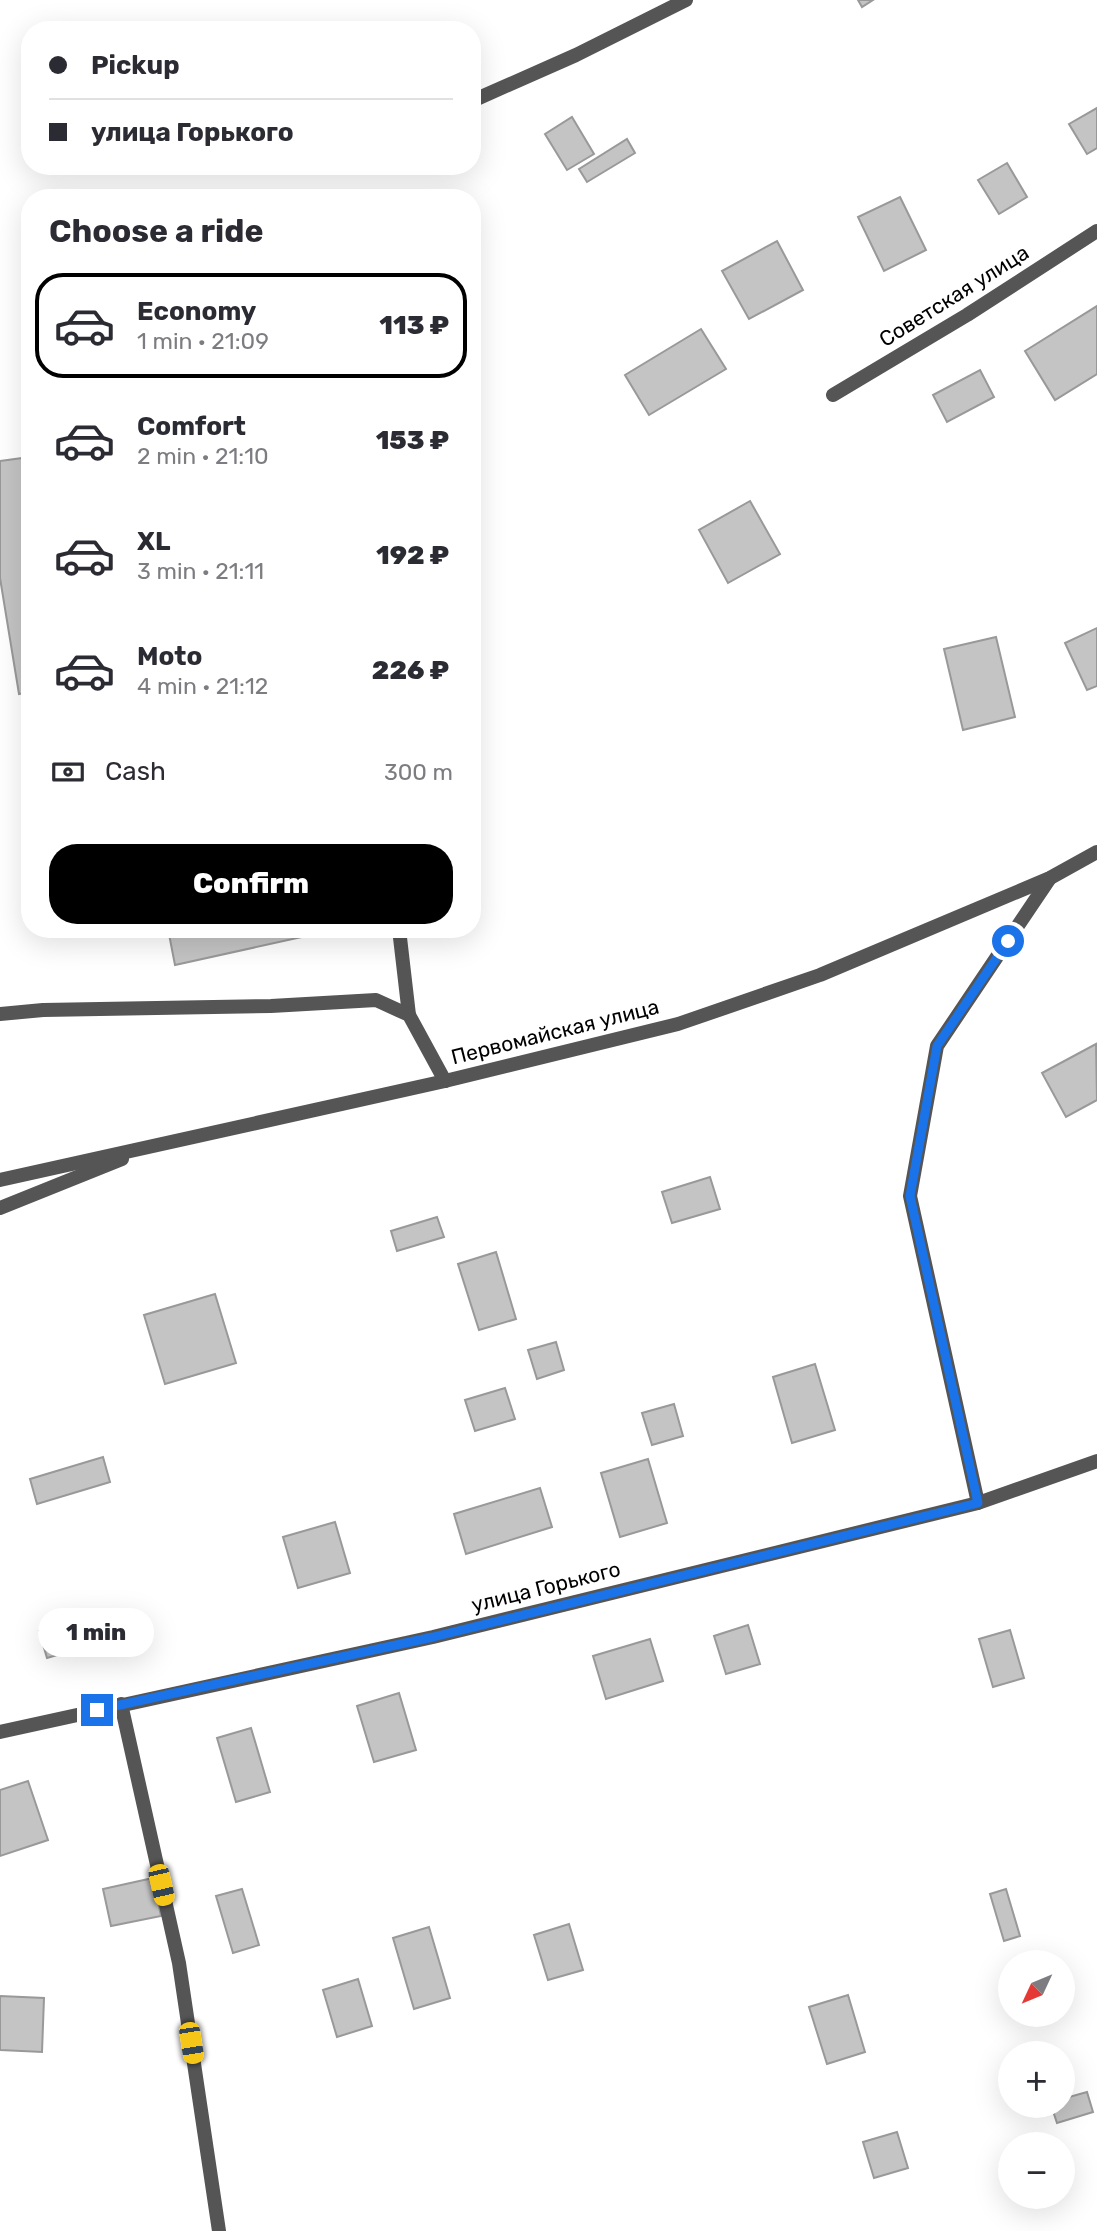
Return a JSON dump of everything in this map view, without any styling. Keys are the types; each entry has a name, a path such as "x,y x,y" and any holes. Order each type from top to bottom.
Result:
{"street":[{"path":"481,97 576,55 686,0"},
{"name":"Советская улица","path":"833,395 967,315 1097,231"},
{"name":"Первомайская улица","path":"0,1180 445,1081 678,1024 820,975 1051,878 1097,852"},
{"path":"978,1503 910,1196 937,1046 1051,878"},
{"path":"400,938 409,1015 445,1081"},
{"path":"0,1014 43,1010 271,1006 376,1000 409,1015"},
{"path":"0,1208 165,1142"},
{"name":"улица Горького","path":"0,1732 433,1637 978,1503 1097,1461"},
{"path":"121,1704 178,1963 219,2231"}],"building":[{"path":"858,0 873,0 862,7"},
{"path":"1097,108 1097,148 1087,154 1069,124"},
{"path":"572,117 594,154 567,170 545,134"},
{"path":"627,139 635,153 587,182 579,169"},
{"path":"1007,163 1027,197 999,214 978,180"},
{"path":"900,197 926,250 884,271 858,217"},
{"path":"777,241 803,290 749,319 722,271"},
{"path":"1097,306 1097,374 1055,400 1025,351"},
{"path":"701,329 726,369 649,415 625,375"},
{"path":"980,370 994,397 947,422 933,395"},
{"path":"21,458 19,694 0,578 0,461"},
{"path":"750,501 780,554 728,583 699,530"},
{"path":"1097,628 1097,686 1087,690 1065,643"},
{"path":"996,637 1015,717 963,730 944,649"},
{"path":"170,938 297,938 175,965"},
{"path":"1096,1044 1097,1100 1066,1117 1042,1073"},
{"path":"710,1177 720,1209 672,1223 662,1192"},
{"path":"437,1217 444,1237 397,1251 391,1231"},
{"path":"496,1252 516,1319 479,1330 458,1264"},
{"path":"215,1294 236,1363 165,1384 144,1315"},
{"path":"556,1342 564,1370 537,1379 528,1350"},
{"path":"815,1364 835,1430 792,1443 773,1377"},
{"path":"505,1388 515,1419 475,1431 465,1400"},
{"path":"674,1404 683,1436 652,1445 642,1413"},
{"path":"103,1457 110,1482 37,1504 30,1479"},
{"path":"648,1459 667,1523 620,1537 601,1473"},
{"path":"540,1488 552,1527 466,1554 454,1514"},
{"path":"335,1522 350,1573 298,1588 283,1537"},
{"path":"101,1612 109,1640 47,1658 39,1631"},
{"path":"748,1625 760,1664 726,1674 714,1636"},
{"path":"1010,1630 1024,1678 993,1687 979,1639"},
{"path":"650,1639 663,1681 606,1699 593,1656"},
{"path":"399,1693 416,1750 374,1762 357,1706"},
{"path":"251,1728 270,1792 236,1802 217,1738"},
{"path":"28,1781 48,1840 0,1856 0,1790"},
{"path":"153,1878 161,1916 111,1926 103,1889"},
{"path":"242,1889 259,1945 233,1953 216,1896"},
{"path":"1006,1889 1020,1936 1004,1941 990,1894"},
{"path":"569,1924 583,1970 548,1980 534,1935"},
{"path":"429,1927 450,1998 414,2009 393,1938"},
{"path":"358,1979 372,2026 337,2037 323,1990"},
{"path":"848,1995 865,2052 827,2064 809,2007"},
{"path":"0,1996 44,1998 42,2052 0,2050"},
{"path":"1087,2092 1093,2112 1075,2118 1075,2095"},
{"path":"1055,2118 1073,2118 1057,2123"},
{"path":"897,2132 908,2168 874,2178 863,2142"}],"route":[{"path":"97,1710 433,1637 978,1503 910,1196 937,1046 1008,941"}]}
